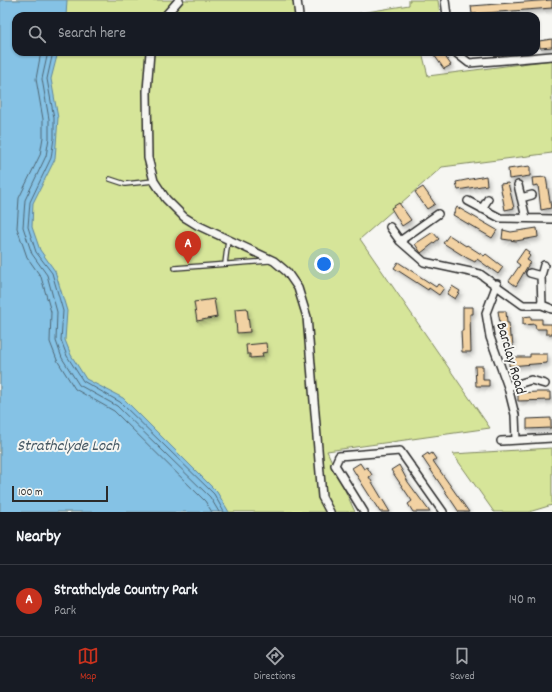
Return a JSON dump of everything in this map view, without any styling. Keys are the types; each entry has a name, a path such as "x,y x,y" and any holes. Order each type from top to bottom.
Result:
{"street":[{"path":"169,12 179,0"},
{"path":"297,0 298,12"},
{"path":"445,0 446,12"},
{"path":"150,56 147,91 148,158 154,181 166,199 184,216 214,234 274,261 287,272 298,288 307,317 322,497 330,512"},
{"path":"460,56 469,63 552,56"},
{"path":"518,185 526,218"},
{"path":"521,198 532,195"},
{"path":"482,209 488,199"},
{"path":"468,201 500,218 552,218"},
{"path":"400,241 438,214"},
{"path":"390,227 400,241 424,262 480,274 497,284 523,305 542,306 552,309"},
{"path":"542,306 541,276 544,265"},
{"path":"530,273 541,276"},
{"name":"Barclay Road","path":"497,284 486,314 490,337 508,387 515,415 516,440"},
{"path":"508,387 532,380 545,384"},
{"path":"501,440 552,438"},
{"path":"364,512 335,465 339,456 400,451 443,512"}],"lane":[{"path":"110,179 125,184 154,181"},
{"path":"225,264 228,240"},
{"path":"175,268 274,261"}],"green space":[{"path":"0,0 294,0 296,12 12,12 12,56 423,56 428,76 552,60 552,153 442,167 360,239 490,428 327,451 355,512 0,512"},
{"path":"409,0 438,0 440,12 367,12 409,5"},
{"path":"552,448 552,505 529,512 494,512 453,454"}],"water":[{"name":"Strathclyde Loch","path":"0,0 67,0 66,12 12,12 12,56 57,56 51,79 58,118 55,159 33,203 32,227 40,250 55,271 67,311 65,340 71,355 86,379 123,398 217,492 229,512 0,512"}],"building":[{"path":"552,0 552,8 499,12 472,12 471,6"},
{"path":"552,39 552,47 540,48 540,41"},
{"path":"435,56 445,56 451,65 444,69"},
{"path":"530,166 530,176 509,179 508,169"},
{"path":"486,176 487,185 458,190 456,182"},
{"path":"546,177 551,208 541,210 538,185 533,186 532,178"},
{"path":"508,183 514,208 505,210 500,184"},
{"path":"423,187 435,204 427,209 415,192"},
{"path":"399,203 411,220 402,226 391,208"},
{"path":"457,207 497,230 492,238 453,215"},
{"path":"537,228 538,237 516,241 502,239 503,230 511,232"},
{"path":"433,232 439,239 421,253 415,244"},
{"path":"449,235 484,256 486,254 503,267 498,274 477,259 475,262 467,258 443,243"},
{"path":"525,249 529,252 528,254 530,256 527,260 530,262 516,286 509,281 520,265 516,262"},
{"path":"398,262 436,287 438,284 444,288 439,295 429,288 428,290 394,268"},
{"path":"452,286 460,291 455,299 447,294"},
{"path":"214,299 217,317 197,321 194,302"},
{"path":"463,307 473,307 473,314 470,314 471,352 462,352 461,331 463,331"},
{"path":"247,308 250,332 237,333 235,309"},
{"path":"498,311 506,311 507,323 509,323 510,337 512,337 513,346 504,346"},
{"path":"531,316 531,319 542,319 542,324 552,324 552,334 546,334 546,329 536,329 535,324 523,325 523,317"},
{"path":"266,343 267,352 262,353 263,357 250,358 250,354 247,354 246,345"},
{"path":"530,354 547,354 547,363 509,366 509,357 530,357"},
{"path":"475,366 483,366 483,380 489,380 489,386 476,386"},
{"path":"550,392 550,400 518,401 518,393"},
{"path":"551,418 551,428 527,429 527,419"},
{"path":"428,453 429,455 432,453 436,459 433,461 469,512 459,512 422,457"},
{"path":"360,463 364,469 367,467 372,475 369,477 390,512 380,512 352,468"},
{"path":"399,465 408,482 430,512 413,512 408,504 412,501 391,470"}],"place":[{"name":"Strathclyde Country Park","path":"188,264"}]}
